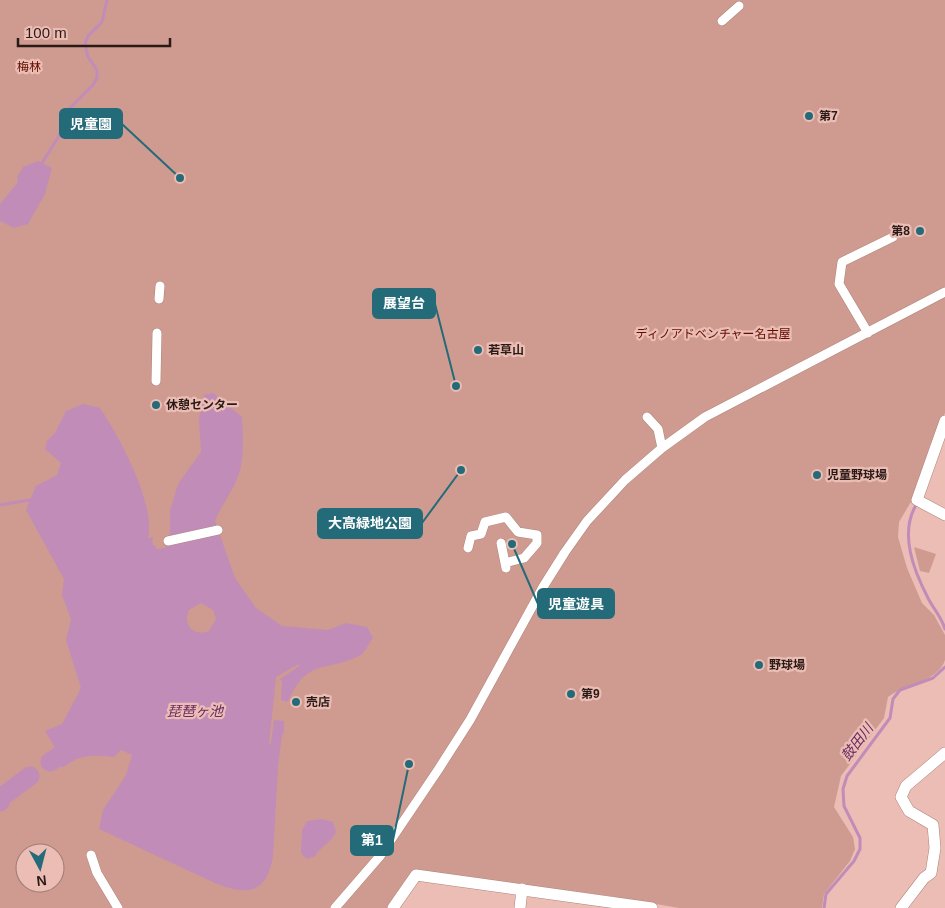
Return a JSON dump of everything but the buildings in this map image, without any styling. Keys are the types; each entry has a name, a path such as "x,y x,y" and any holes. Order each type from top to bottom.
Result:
{"street":[{"path":"722,22 739,6"},
{"path":"868,333 839,284 842,262 893,237"},
{"path":"159,299 160,286"},
{"path":"335,908 354,888 470,720 539,593 566,552 601,505 643,463 705,417 945,292"},
{"path":"156,381 157,333"},
{"path":"647,417 658,428 662,448"},
{"path":"944,427 917,500 945,515"},
{"path":"468,548 472,536 480,534 486,522 506,517 518,532 537,535 537,543 524,558 505,565 501,542"},
{"path":"168,541 218,530"},
{"path":"901,908 914,889 930,872 935,848 933,825 909,811 901,797 906,786 945,753"},
{"path":"91,855 97,873 118,908"},
{"path":"393,908 416,875 652,908"},
{"path":"520,908 522,889"}],"green space":[{"path":"0,0 945,0 945,413 930,445 915,495 899,522 898,537 907,568 922,603 934,615 945,635 945,660 936,673 888,697 884,718 841,776 834,807 853,837 855,849 850,861 824,894 822,908 679,908 610,896 414,870 387,908 0,908"},
{"path":"914,547 936,554 929,573 920,571"}],"water":[{"path":"38,161 52,168 45,194 28,224 14,228 0,221 0,204 18,182 17,177 23,167"},
{"name":"琵琶ヶ池","path":"213,393 242,417 243,448 240,472 215,521 235,578 256,608 282,626 328,630 346,623 367,627 373,638 361,655 310,672 295,688 288,702 281,700 282,682 280,679 299,666 299,664 276,677 269,744 271,743 274,720 284,721 284,732 278,766 273,856 266,878 254,889 246,890 237,890 215,883 99,829 103,810 126,775 132,755 121,750 114,757 86,756 68,763 62,768 59,754 45,731 62,724 81,688 66,640 71,619 62,595 64,579 26,510 36,486 57,475 61,463 45,449 47,441 55,433 66,411 83,404 100,408 126,452 141,489 147,507 148,538 153,537 152,543 157,549 165,548 168,543 166,536 170,535 170,511 178,484 201,452 199,418 204,395","holes":["201,603 213,610 216,619 209,631 194,631 188,625 187,615 189,610"]},
{"path":"321,819 333,822 336,832 315,856 307,859 301,853 302,830 307,821"}],"waterway":[{"path":"42,163 59,136 70,108 93,85 97,78 97,70 88,57 85,44 88,36 102,22 107,0"},
{"path":"0,505 30,500"},
{"name":"鼓田川","path":"916,505 911,516 909,528 910,552 918,576 945,629"},
{"name":"鼓田川","path":"824,908 826,894 854,861 860,849 860,838 844,806 843,789 847,776 890,718 893,699 900,690 933,678 945,667"},
{"path":"50,762 59,756"},
{"path":"0,802 3,796 30,776"}],"place":[{"name":"第7","path":"809,116"},
{"name":"児童園","path":"180,178"},
{"name":"第8","path":"920,231"},
{"name":"若草山","path":"478,350"},
{"name":"展望台","path":"456,386"},
{"name":"休憩センター","path":"156,405"},
{"name":"大高緑地公園","path":"461,470"},
{"name":"児童野球場","path":"817,475"},
{"name":"児童遊具","path":"512,544"},
{"name":"野球場","path":"759,665"},
{"name":"第9","path":"571,694"},
{"name":"売店","path":"296,702"},
{"name":"第1","path":"409,764"}],"park label":[{"name":"梅林","path":"29,67"},
{"name":"ディノアドベンチャー名古屋","path":"713,334"}]}
